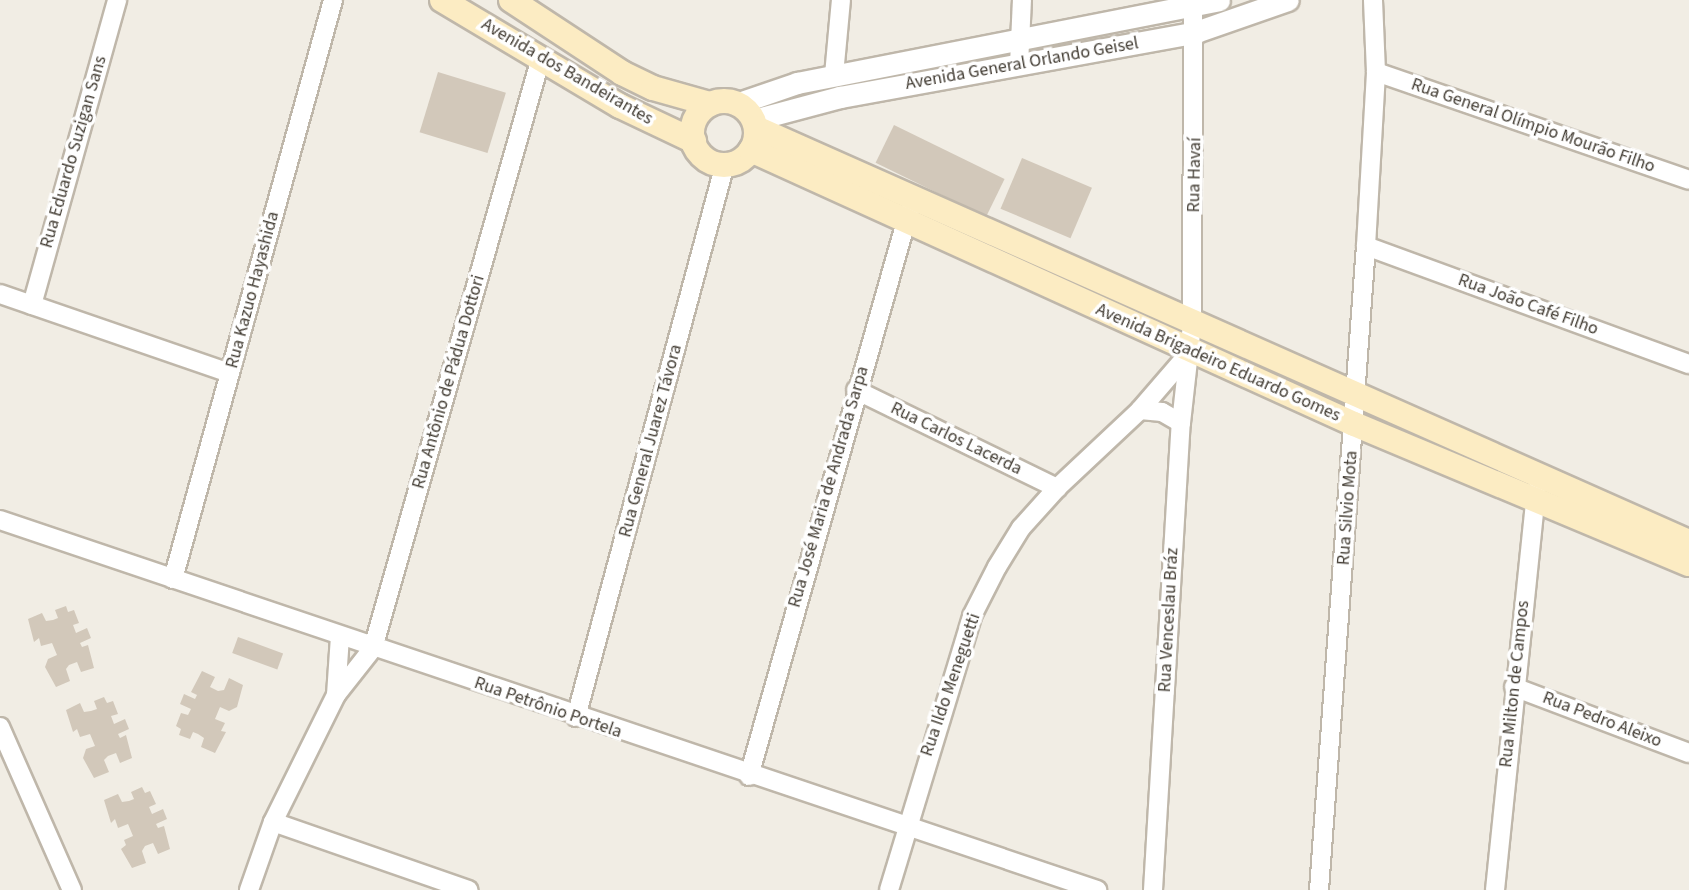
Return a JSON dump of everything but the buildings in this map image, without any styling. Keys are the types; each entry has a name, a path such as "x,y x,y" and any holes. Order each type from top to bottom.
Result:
{"main road":[{"name":"Avenida dos Bandeirantes","path":"442,0 620,106 694,141"},
{"name":"Avenida dos Bandeirantes","path":"511,0 622,73 669,93 710,104"},
{"path":"729,101 750,126 725,164 705,158 694,141 695,119 710,104 729,101"},
{"name":"Avenida Brigadeiro Eduardo Gomes","path":"750,126 909,210 1191,351 1354,424 1689,542"},
{"name":"Avenida Brigadeiro Eduardo Gomes","path":"909,210 1192,325 1356,397 1689,564"}],"street":[{"name":"Rua Eduardo Suzigan Sans","path":"32,305 117,0"},
{"name":"Rua Kazuo Hayashida","path":"173,579 333,0"},
{"path":"834,75 841,0"},
{"path":"1019,65 1017,42 1022,0"},
{"name":"Avenida General Orlando Geisel","path":"750,126 834,75 1017,42 1219,0"},
{"name":"Avenida General Orlando Geisel","path":"750,126 811,102 1196,32 1288,0"},
{"name":"Rua Silvio Mota","path":"1319,890 1366,246 1376,72 1373,0"},
{"name":"Rua Havaí","path":"1191,351 1196,32 1194,4"},
{"name":"Rua Antônio de Pádua Dottori","path":"249,890 273,822 335,695 373,648 541,58"},
{"name":"Rua General Olímpio Mourão Filho","path":"1376,72 1689,180"},
{"name":"Rua General Juarez Távora","path":"576,717 725,164"},
{"name":"Rua José Maria de Andrada Sarpa","path":"749,776 909,210"},
{"name":"Rua João Café Filho","path":"1366,246 1689,364"},
{"path":"0,294 230,373"},
{"name":"Rua Ildo Meneguetti","path":"889,890 904,829 972,616 1021,528 1057,488 1140,410 1191,351"},
{"name":"Rua Venceslau Bráz","path":"1153,890 1181,423 1191,351"},
{"name":"Rua Carlos Lacerda","path":"856,390 1057,488"},
{"path":"1140,410 1162,412 1181,423"},
{"name":"Rua Milton de Campos","path":"1495,890 1536,489"},
{"name":"Rua Petrônio Portela","path":"0,520 904,829 1097,890"},
{"name":"Rua Antônio de Pádua Dottori","path":"335,695 340,637"},
{"name":"Rua Pedro Aleixo","path":"1514,687 1689,753"},
{"path":"0,727 72,890"},
{"path":"273,822 468,890"}]}
